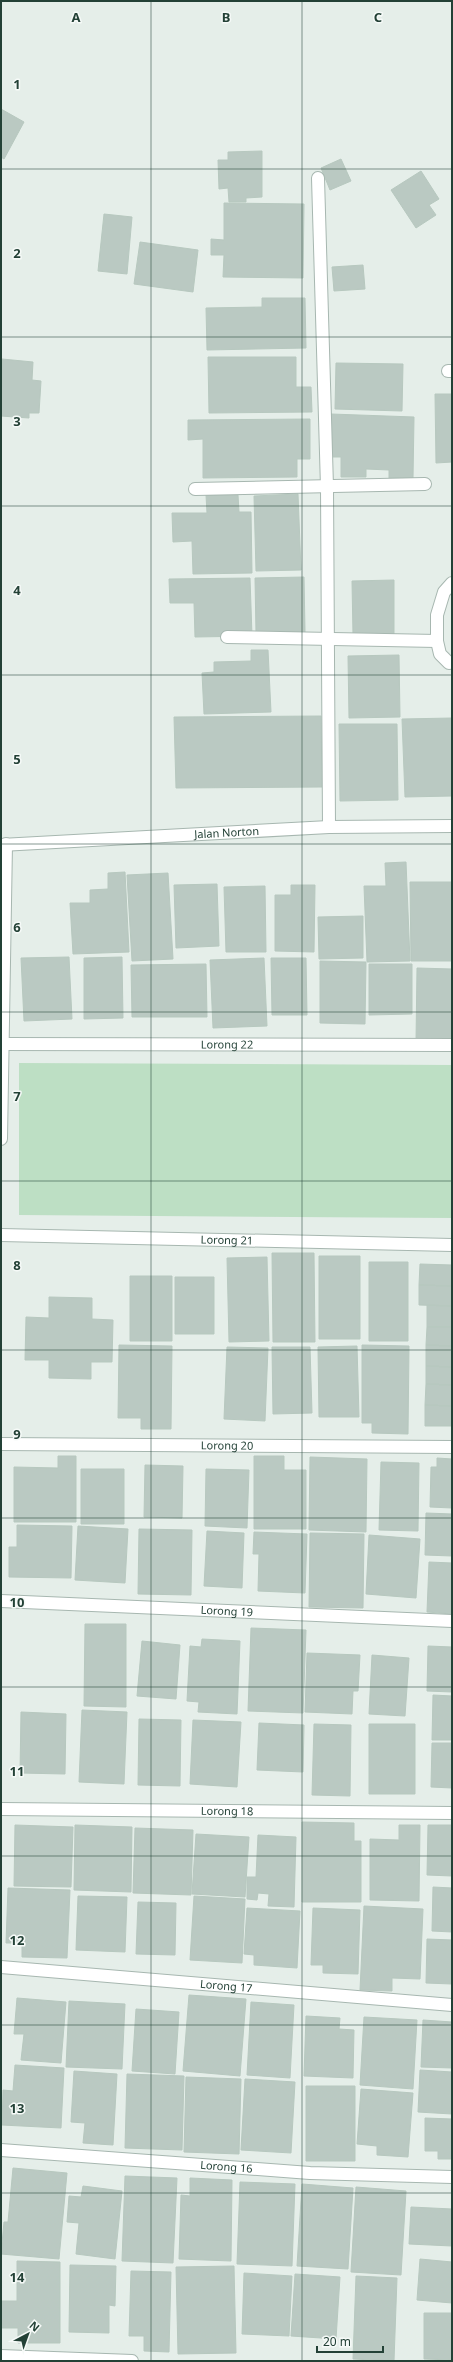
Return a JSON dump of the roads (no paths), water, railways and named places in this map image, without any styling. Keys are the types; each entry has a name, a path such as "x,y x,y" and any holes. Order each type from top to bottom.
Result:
{"street":[{"path":"318,178 327,487 330,827"},
{"path":"195,489 425,484"},
{"path":"449,663 440,654 437,641 437,615 444,592 452,583"},
{"path":"227,637 437,641"},
{"name":"Jalan Norton","path":"3,844 330,827 452,826"},
{"path":"1,1139 3,844"},
{"name":"Lorong 22","path":"2,1044 452,1045"},
{"name":"Lorong 21","path":"1,1235 452,1245"},
{"name":"Lorong 20","path":"1,1444 452,1447"},
{"name":"Lorong 19","path":"1,1601 452,1622"},
{"name":"Lorong 18","path":"1,1809 452,1813"},
{"name":"Lorong 17","path":"1,1967 452,2005"},
{"name":"Lorong 16","path":"1,2150 310,2173 452,2177"},
{"path":"1,2356 132,2361"}]}
